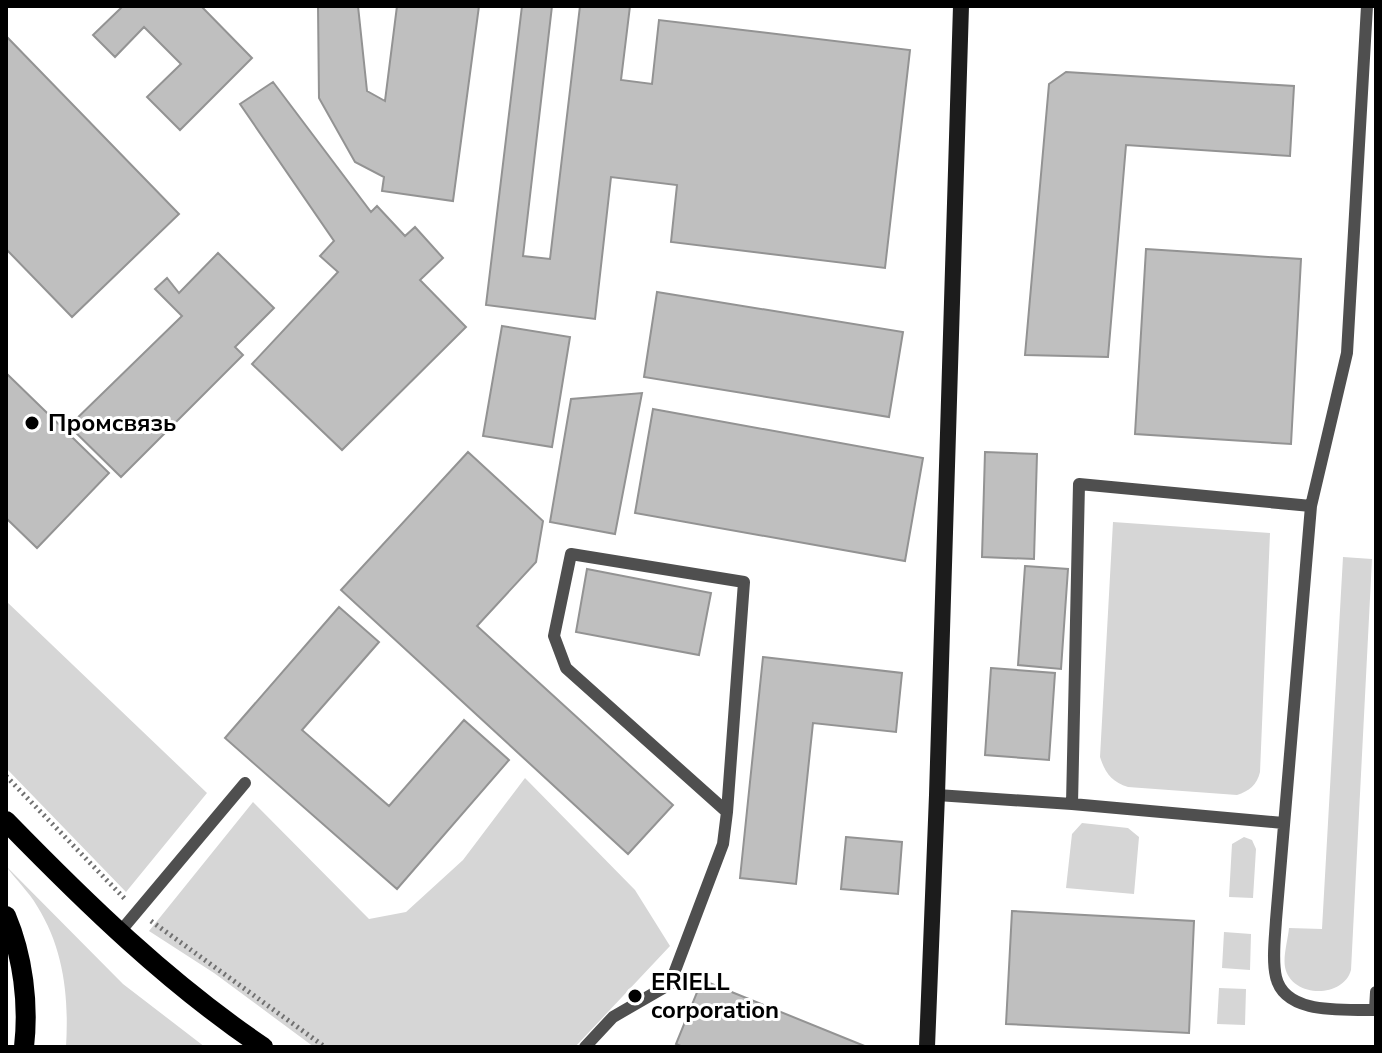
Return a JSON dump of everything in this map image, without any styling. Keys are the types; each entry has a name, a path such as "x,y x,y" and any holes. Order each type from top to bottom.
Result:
{"main road":[{"path":"6,821 119,933 263,1047"},
{"path":"6,916 21,967 26,1030 24,1047"}],"street":[{"path":"927,1047 961,6"}],"lane":[{"path":"1367,6 1347,353 1311,506 1283,823 1275,975 1280,988 1288,996 1318,1007 1376,1010 1376,992"},
{"path":"1072,804 1079,484 1311,506"},
{"path":"585,1047 613,1017 670,984 723,844 727,812 744,582 571,554 554,636 566,668 727,812"},
{"path":"119,933 245,783"},
{"path":"937,795 1283,823"}],"shaded area":[{"path":"1113,522 1270,533 1260,772 1255,784 1245,792 1237,795 1128,787 1113,780 1104,768 1100,757"},
{"path":"1343,557 1372,559 1351,970 1338,986 1317,991 1297,985 1289,977 1285,958 1289,928 1322,929"},
{"path":"6,601 207,793 126,892 6,768"},
{"path":"525,778 635,890 670,946 575,1047 314,1047 214,973 149,931 253,802 369,919 406,912 463,860"},
{"path":"1082,823 1128,828 1139,837 1134,894 1066,888 1072,834"},
{"path":"1244,837 1252,840 1256,849 1253,898 1229,897 1232,844"},
{"path":"6,866 123,984 205,1047 66,1047 67,1010 59,956 34,901"},
{"path":"1224,932 1251,934 1250,970 1222,968"},
{"path":"1219,988 1246,989 1245,1025 1217,1024"}],"building":[{"path":"123,6 201,6 252,58 180,130 147,97 181,64 144,27 115,57 93,35"},
{"path":"318,6 358,6 367,91 385,101 397,6 479,6 453,201 382,191 384,177 355,162 319,98"},
{"path":"522,6 552,6 523,256 550,259 580,6 630,6 621,80 652,84 659,20 910,50 885,268 671,242 677,185 611,177 595,319 486,305"},
{"path":"6,36 179,214 72,317 6,249"},
{"path":"1066,72 1294,86 1290,156 1126,145 1108,357 1025,355 1049,84"},
{"path":"273,82 371,212 377,206 405,236 415,227 443,258 420,280 466,327 342,450 252,364 338,272 320,256 334,241 240,104"},
{"path":"1146,249 1301,259 1291,444 1135,434"},
{"path":"218,253 274,308 235,347 243,355 121,477 69,426 182,316 155,289 167,278 179,293"},
{"path":"657,292 903,332 889,417 644,377"},
{"path":"502,326 570,337 552,447 483,436"},
{"name":"Промсвязь","path":"6,373 109,473 37,548 6,518"},
{"path":"642,393 615,534 550,522 571,399"},
{"path":"653,409 923,458 905,561 635,513"},
{"path":"468,452 543,521 536,562 477,626 673,805 628,854 341,590"},
{"path":"985,452 1037,454 1034,559 982,557"},
{"path":"1025,566 1068,569 1061,669 1018,665"},
{"path":"587,569 711,593 699,655 576,632"},
{"path":"339,607 379,642 302,730 389,806 464,720 509,760 397,889 225,738"},
{"path":"763,657 902,673 896,732 813,723 796,884 740,878"},
{"path":"991,668 1055,673 1049,760 985,755"},
{"path":"846,837 902,842 898,894 841,889"},
{"path":"1012,911 1194,921 1189,1033 1006,1024"},
{"path":"702,980 867,1047 683,1047 676,1044"}],"place":[{"name":"Промсвязь","path":"32,423"},
{"name":"ERIELL corporation","path":"635,996"}]}
